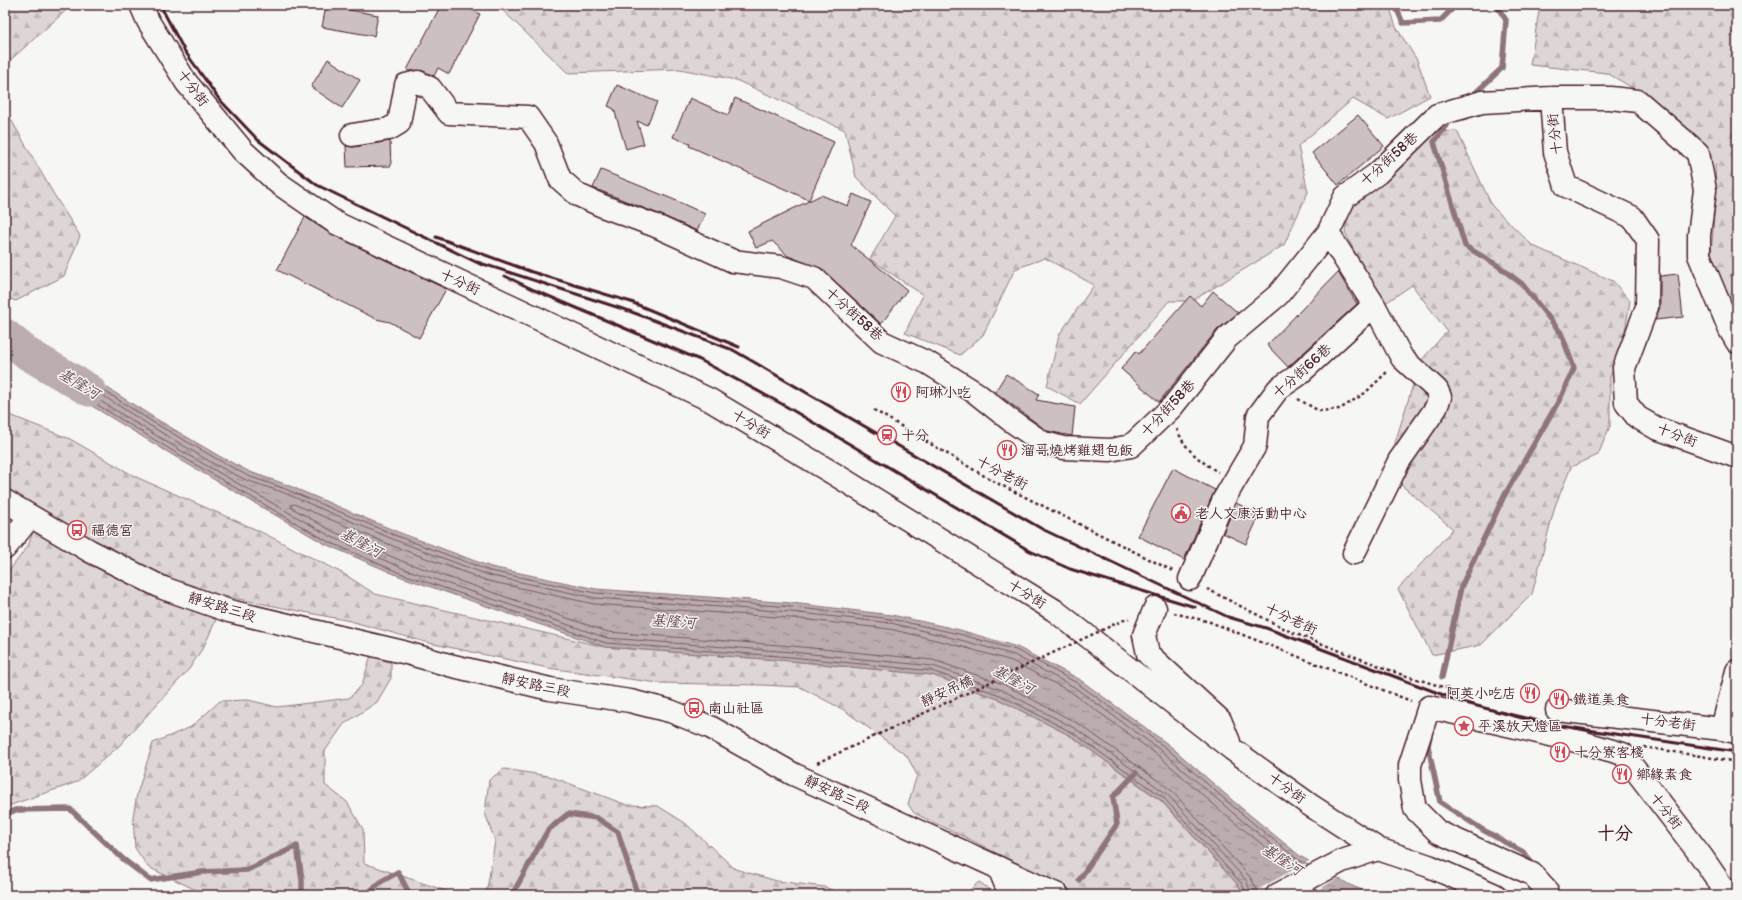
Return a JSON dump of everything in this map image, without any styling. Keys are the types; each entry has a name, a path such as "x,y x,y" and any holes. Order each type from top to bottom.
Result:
{"street":[{"name":"十分街","path":"141,5 148,21 186,82 243,150 278,183 336,223 710,400 836,475 1054,610 1232,748 1310,805 1378,849"},
{"name":"十分街58巷","path":"352,135 389,129 399,123 406,85 418,82 430,88 449,113 528,118 546,143 560,179 578,195 656,226 733,261 781,267 814,278 882,342 934,367 976,393 1010,420 1042,442 1063,448 1110,450 1131,446 1172,407 1227,338 1278,295 1328,233 1345,197 1378,173 1437,115 1482,102 1551,98"},
{"name":"十分街","path":"1737,342 1730,330 1699,254 1699,235 1705,190 1698,153 1638,102 1610,98 1551,98 1555,152 1566,186 1632,217 1648,240 1647,308 1624,368 1626,403 1637,416 1656,428 1737,457"},
{"path":"1328,233 1374,305 1402,358 1437,390 1440,397 1436,408 1399,461 1354,554"},
{"name":"十分街66巷","path":"1190,579 1224,499 1255,446 1258,416 1278,388 1297,376 1374,305"},
{"name":"靜安路三段","path":"5,501 90,551 163,588 229,611 403,652 449,665 550,689 630,701 670,711 710,727 793,774 1058,895"},
{"path":"5,548 30,517"},
{"path":"1155,608 1144,635 1148,654 1220,720 1232,748"},
{"path":"1558,710 1730,731 1737,671"},
{"path":"1546,895 1546,889 1532,874 1438,832 1416,809 1410,780 1410,765 1429,707 1585,743 1623,754"},
{"name":"十分街","path":"1623,754 1702,857 1728,895"},
{"path":"1277,895 1342,861 1378,849 1429,866 1495,895"},
{"path":"999,868 1010,895"}],"path":[{"path":"1278,388 1319,411 1340,408 1365,393 1402,358"},
{"path":"1172,407 1177,431 1190,452 1202,463 1233,482"},
{"name":"十分老街","path":"874,410 991,480 1101,534 1292,632 1400,674 1455,692"},
{"path":"1155,608 1210,622 1397,696 1429,707"},
{"name":"靜安吊橋","path":"793,774 1117,623 1155,608"},
{"name":"十分老街","path":"1623,754 1633,745 1737,762"}],"green space":[{"path":"5,5 72,5 7,63 5,87"},
{"path":"497,5 1389,5 1396,27 1417,60 1430,96 1388,119 1353,99 1298,146 1308,192 1284,245 1192,301 1169,301 1080,404 1047,386 1059,335 1094,285 1045,258 1015,269 983,335 960,355 905,333 923,295 870,259 895,216 856,177 845,130 736,80 680,69 568,73"},
{"path":"1540,5 1737,5 1737,315 1728,302 1711,255 1716,192 1715,163 1655,101 1607,73 1530,65"},
{"path":"5,109 53,193 80,236 64,276 16,301 5,297"},
{"path":"1457,131 1492,206 1533,246 1613,281 1630,301 1623,343 1610,377 1610,426 1598,455 1571,467 1555,506 1532,594 1481,645 1432,655 1398,589 1453,529 1386,472 1420,362 1447,331 1412,285 1384,304 1364,272 1345,232 1348,212 1432,132"},
{"path":"5,413 70,439 136,477 257,530 344,574 375,594 605,647 791,661 932,675 998,699 1071,736 1161,801 1239,886 1243,895 1077,895 977,843 914,813 908,804 917,775 907,756 844,710 800,687 659,683 548,668 429,643 350,621 223,596 218,598 215,622 204,646 189,669 119,746 77,782 5,807 5,576 28,546 41,509 5,488"},
{"path":"371,655 391,663 391,678 377,702 344,724 325,751 325,785 347,802 363,829 364,863 452,893 484,895 211,895 194,889 148,867 135,848 133,817 137,794 153,743 191,727 220,701 248,700 277,707 349,698 362,685"},
{"path":"504,769 549,776 627,805 658,806 685,823 735,869 777,881 825,887 843,895 486,895 495,841 485,813 489,780"},
{"path":"979,882 995,893 996,895 964,895"}],"water":[{"path":"58,359 73,366 153,417 219,456 250,472 285,484 398,532 491,567 596,589 792,603 892,615 960,630 1017,647 1079,679 1169,745 1239,806 1300,856 1350,885 1374,895 1243,895 1239,886 1162,801 1071,736 998,699 932,675 791,661 605,647 399,576 325,544 184,462 41,375"}],"pier":[{"path":"1311,860 1340,877 1309,895 1248,895"}],"building":[{"path":"441,5 462,5 480,14 449,74 438,68 434,76 423,71 407,70"},
{"path":"326,6 378,15 374,36 322,27"},
{"path":"328,59 360,80 342,108 311,87"},
{"path":"617,85 657,102 647,125 637,121 644,144 626,149 614,109 608,106"},
{"path":"690,98 728,115 735,98 834,142 809,200 689,146 690,144 673,137"},
{"path":"1358,115 1384,146 1338,185 1312,153"},
{"path":"390,141 391,166 347,167 346,146 354,147"},
{"path":"601,170 705,214 697,231 593,188"},
{"path":"853,194 871,202 851,245 907,290 881,324 822,269 788,256 772,241 756,248 748,231 821,195 848,206"},
{"path":"305,217 331,234 446,289 419,338 390,322 376,319 277,270"},
{"path":"1338,272 1357,304 1288,367 1267,345"},
{"path":"1678,274 1683,317 1655,320 1660,307 1660,276"},
{"path":"1213,291 1238,313 1217,330 1159,402 1121,369 1136,351 1139,354 1190,296 1201,306"},
{"path":"1006,374 1039,394 1036,400 1075,407 1072,436 1047,431 995,392"},
{"name":"老人文康活動中心","path":"1173,468 1215,490 1184,560 1138,536"},
{"path":"1236,503 1260,514 1246,544 1223,533"}],"waterway":[{"path":"1395,5 1403,23 1440,21 1456,5"},
{"path":"1472,96 1502,68 1506,20 1496,5"},
{"path":"1442,677 1461,587 1503,498 1561,397 1574,368 1561,333 1522,284 1497,265 1465,246 1434,142 1447,125"},
{"name":"基隆河","path":"5,335 28,354 89,390"},
{"path":"1430,736 1428,746 1440,802 1483,830 1523,852 1534,866"},
{"path":"1079,880 1117,824 1113,797 1136,773"},
{"path":"5,815 15,810 70,809 123,859 150,880 202,872 247,870 297,846 302,880 302,895"},
{"path":"512,895 548,830 568,814 597,818 618,832 636,890 634,895"},
{"path":"365,895 382,881 398,872 410,895"}],"railway":[{"path":"160,5 184,50 219,99 258,140 317,185 482,265"},
{"path":"436,237 532,272 631,302 739,347"},
{"path":"477,262 629,311 733,350 1042,529 1228,617 1266,628 1462,702 1541,723 1737,752"},
{"path":"505,276 534,290 700,360 782,404 1030,551 1070,569 1195,607"}],"place":[{"name":"阿琳小吃","path":"901,392"},
{"name":"十分","path":"887,435"},
{"name":"溜哥燒烤雞翅包飯","path":"1007,450"},
{"name":"老人文康活動中心","path":"1181,513"},
{"name":"福德宮","path":"77,530"},
{"name":"阿英小吃店","path":"1530,693"},
{"name":"鐵道美食","path":"1559,699"},
{"name":"南山社區","path":"694,708"},
{"name":"平溪放天燈區","path":"1464,726"},
{"name":"十分寮客棧","path":"1560,752"},
{"name":"鄉緣素食","path":"1622,774"}],"district":[{"name":"十分","path":"1615,833"}]}
